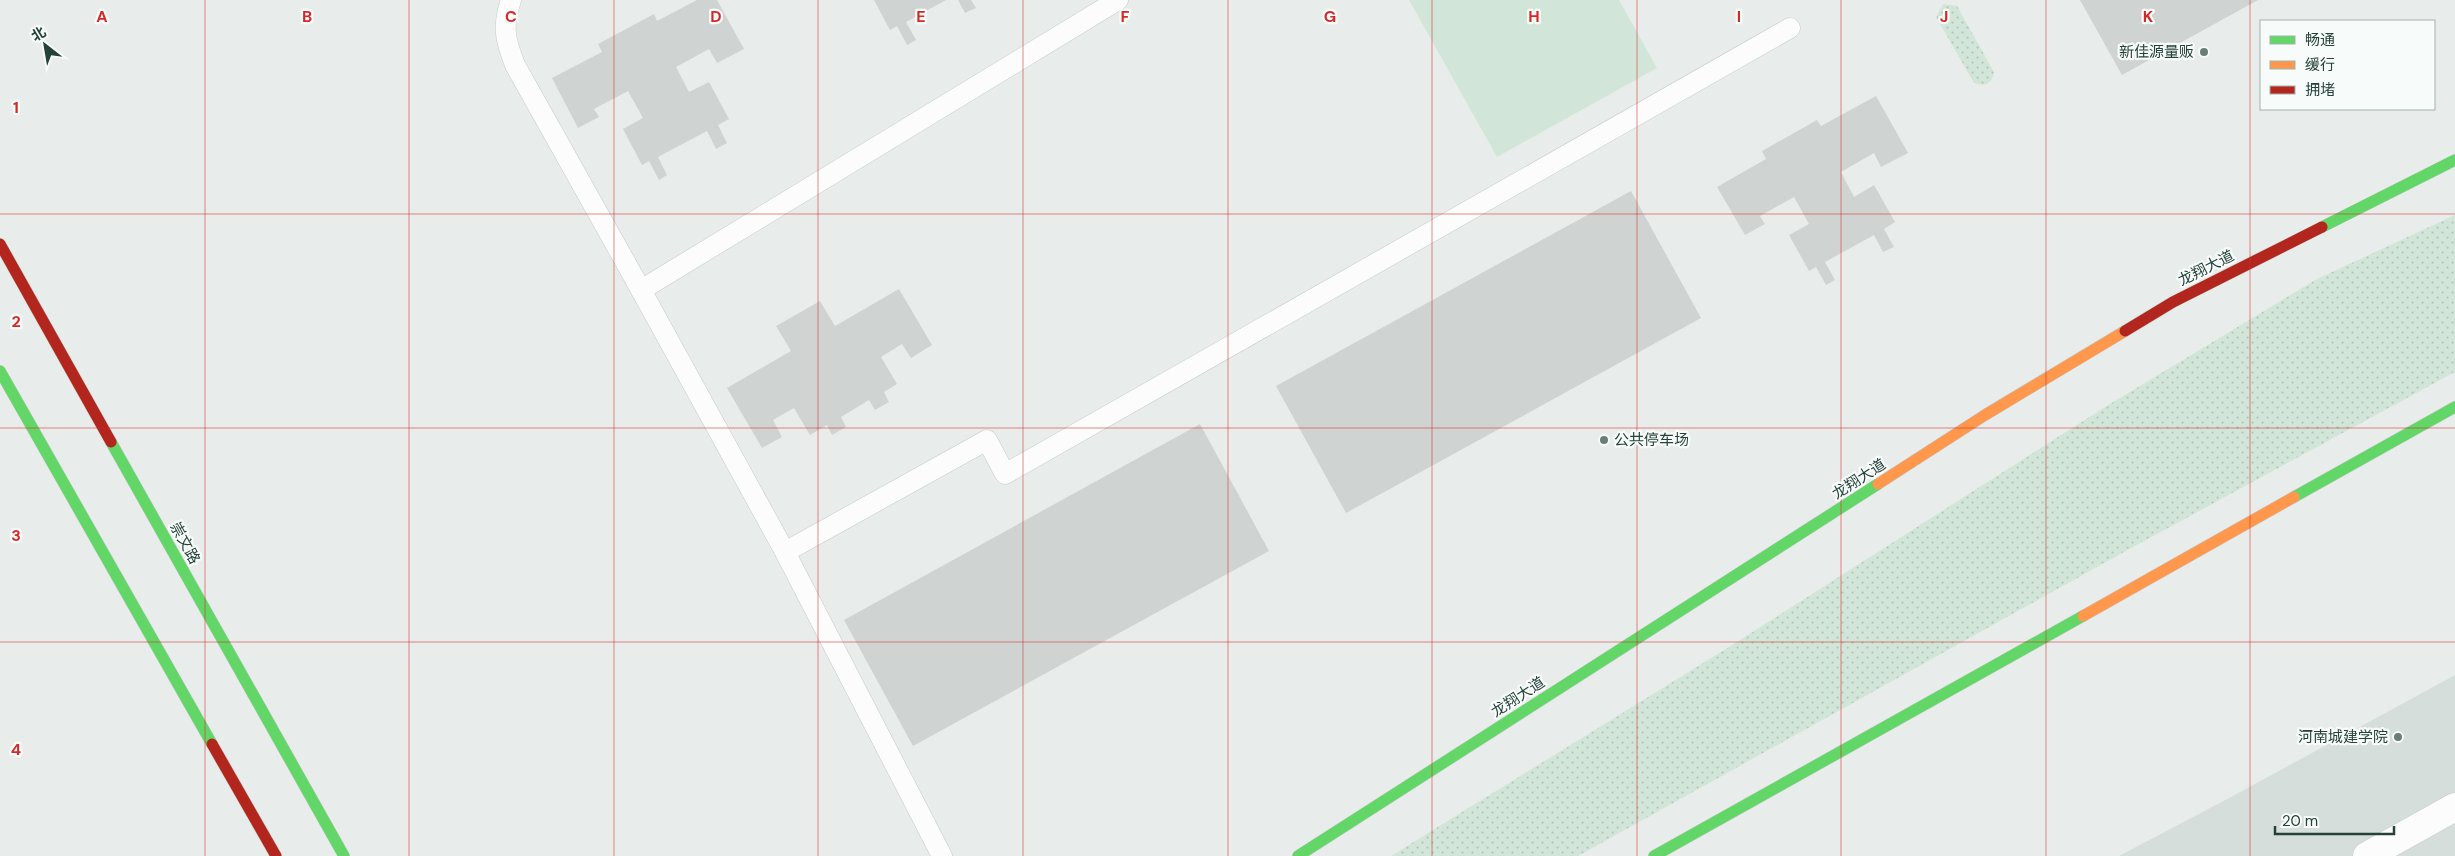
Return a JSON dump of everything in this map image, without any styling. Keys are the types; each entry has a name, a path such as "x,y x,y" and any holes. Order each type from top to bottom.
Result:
{"main road":[{"name":"龙翔大道","path":"1298,856 1994,410 2173,302 2455,160"},
{"name":"崇文路","path":"0,244 344,856"},
{"path":"0,371 276,856"},
{"path":"1654,856 2455,407"}],"street":[{"path":"2367,856 2455,808"}],"lane":[{"path":"511,0 504,21 505,42 514,65 641,290 785,552 942,856"},
{"path":"641,290 1118,0"},
{"path":"785,552 987,440 1005,474 1790,28"}],"shaded area":[{"name":"河南城建学院","path":"2455,675 2455,856 2119,856 2229,798"}],"green space":[{"path":"1409,0 1619,0 1657,68 1497,157"},
{"path":"1943,4 1957,6 1994,72 1992,79 1987,84 1974,83 1936,17"},
{"path":"2455,215 2455,372 2133,547 1578,856 1391,856 1729,647 2105,407 2317,279"}],"building":[{"path":"697,0 717,0 744,49 717,63 709,49 676,67 689,92 709,82 729,119 718,125 727,143 716,149 707,131 658,157 667,175 659,180 649,161 642,165 623,129 643,118 628,91 594,109 599,117 578,128 552,78 602,52 598,44 654,14 657,21"},
{"path":"874,0 946,0 906,22 916,40 907,45 897,26 890,30"},
{"path":"958,0 971,0 976,8 965,13"},
{"path":"2080,0 2258,0 2122,75"},
{"path":"1876,96 1908,153 1881,167 1874,153 1841,172 1854,197 1874,185 1895,222 1884,229 1894,247 1883,252 1874,235 1825,262 1835,280 1826,285 1816,267 1809,271 1789,235 1809,224 1794,197 1760,216 1765,224 1745,235 1717,187 1766,159 1762,151 1817,120 1821,126"},
{"path":"1631,191 1701,318 1346,513 1276,386"},
{"path":"899,289 932,345 911,358 902,344 881,357 897,384 884,392 889,402 875,410 869,400 841,417 846,427 832,435 827,425 810,435 794,408 773,420 782,437 762,448 727,388 791,351 776,326 820,301 835,326"},
{"path":"1200,424 1269,551 913,746 844,620"}],"traffic: fast":[{"path":"2322,227 2455,160"},
{"path":"0,371 212,744"},
{"path":"2294,497 2455,407"},
{"path":"111,442 344,856"},
{"path":"1298,856 1878,484"},
{"path":"1654,856 2083,616"}],"traffic: slow":[{"path":"1878,484 1985,415 2125,331"},
{"path":"2083,616 2294,497"}],"traffic: jam":[{"path":"2125,331 2173,302 2322,227"},
{"path":"0,244 111,442"},
{"path":"212,744 276,856"}],"place":[{"name":"新佳源量贩","path":"2204,52"},
{"name":"公共停车场","path":"1604,440"},
{"name":"河南城建学院","path":"2398,737"}]}
